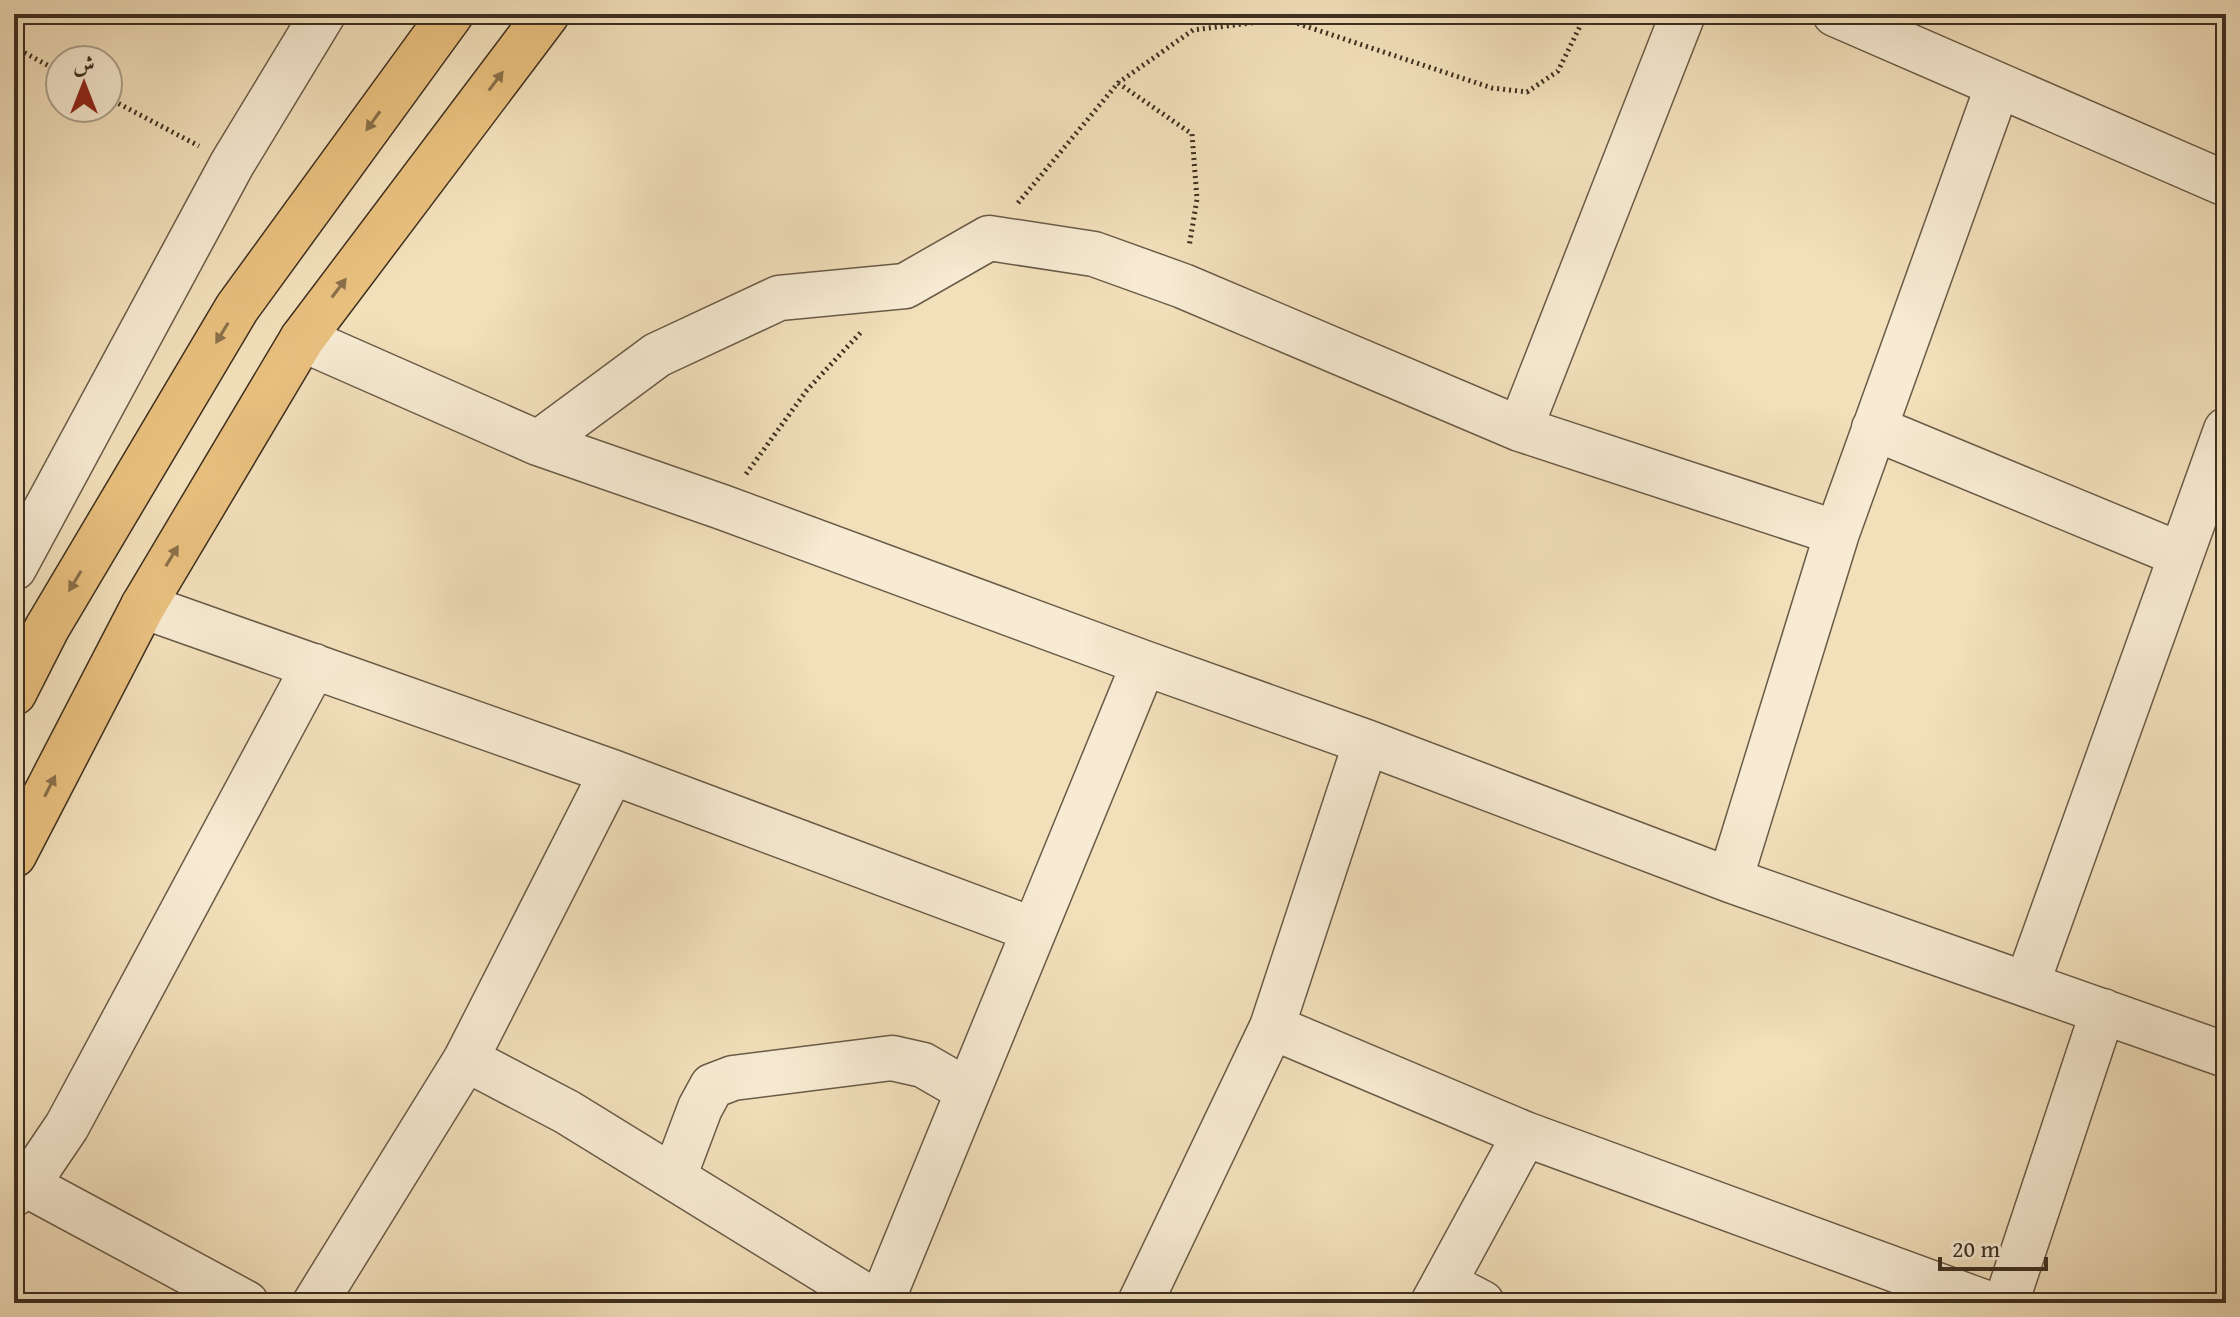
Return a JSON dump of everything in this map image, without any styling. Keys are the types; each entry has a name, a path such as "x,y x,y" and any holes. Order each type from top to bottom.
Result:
{"main road":[{"path":"14,693 47,628 237,308 451,14"},
{"path":"14,855 143,606 302,339 547,14"}],"street":[{"path":"14,568 232,164 323,14"},
{"path":"1520,429 1683,14"},
{"path":"1835,14 2226,184"},
{"path":"1730,880 1837,533 1998,85"},
{"path":"538,443 657,355 779,298 905,286 989,238 1094,254 1183,286 1520,429 1837,533"},
{"path":"302,339 538,443 1366,742 1730,880 2226,1055"},
{"path":"1874,428 2181,555"},
{"path":"2027,984 2226,430"},
{"path":"143,606 612,772 1034,930"},
{"path":"466,1059 567,1112 879,1303 1144,663"},
{"path":"246,1303 17,1185 40,1166 67,1126 314,666"},
{"path":"1140,1303 1272,1027 1366,742"},
{"path":"315,1303 466,1059 612,772"},
{"path":"2006,1303 2103,1011"},
{"path":"1272,1027 1525,1134 1986,1303"},
{"path":"674,1177 700,1108 712,1086 733,1078 892,1058 923,1065 968,1091"},
{"path":"1482,1303 1439,1293 1525,1134"}],"path":[{"path":"989,238 1118,83 1193,30 1284,19 1492,88 1527,92 1558,71 1586,14"},
{"path":"14,47 44,63"},
{"path":"1118,83 1192,134 1197,199 1183,286"},
{"path":"124,107 232,164"},
{"path":"722,507 807,390 905,286"}]}
